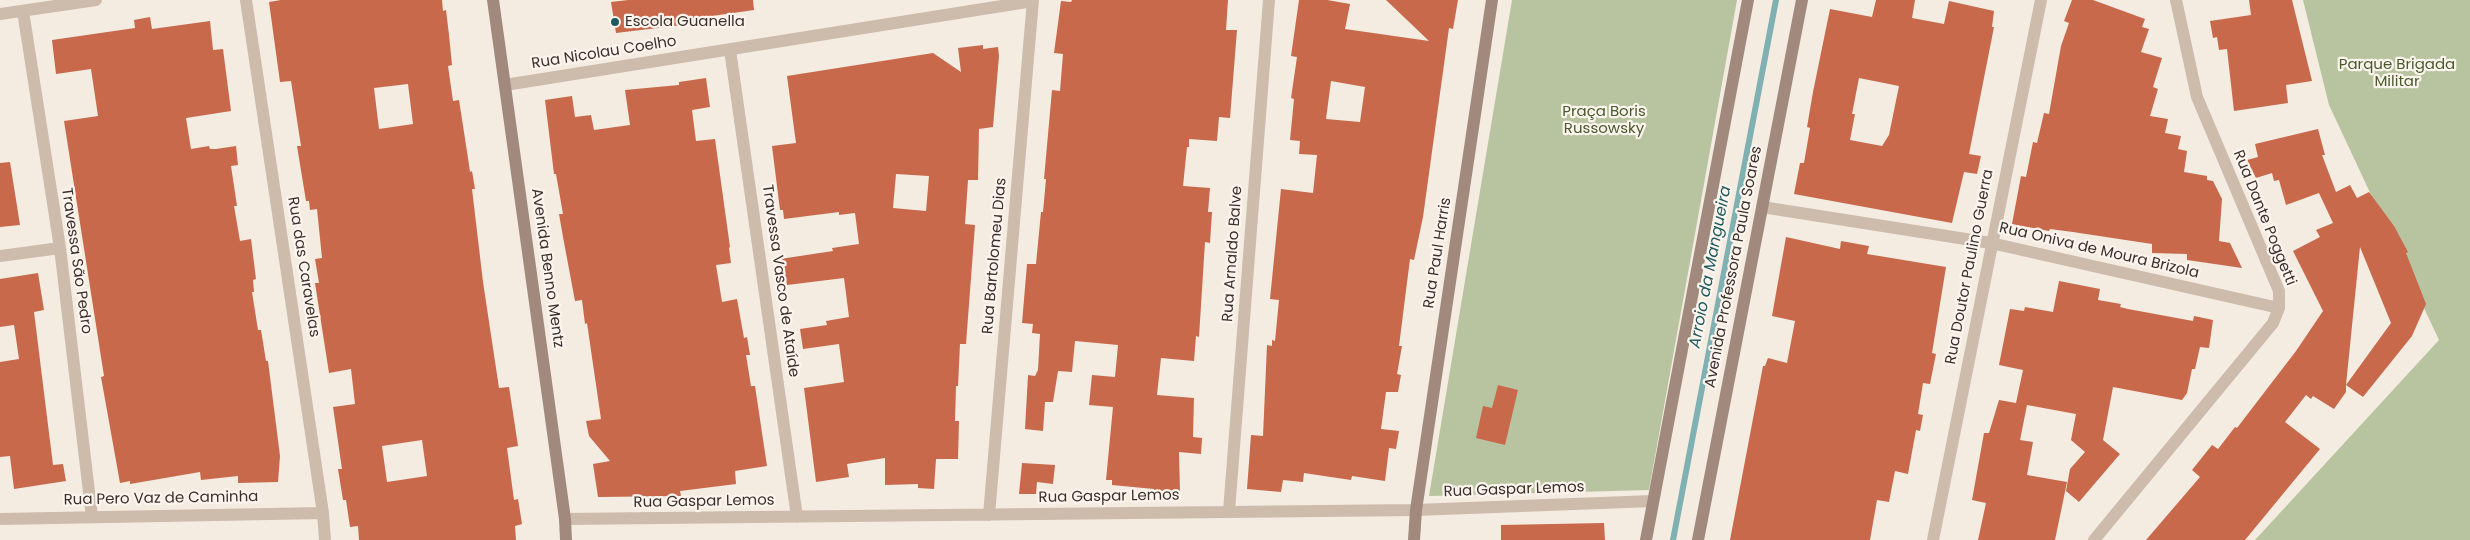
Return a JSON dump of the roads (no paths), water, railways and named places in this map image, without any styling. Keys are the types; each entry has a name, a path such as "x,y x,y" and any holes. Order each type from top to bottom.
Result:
{"street":[{"path":"0,14 96,0"},
{"name":"Rua das Caravelas","path":"246,0 323,512 325,540"},
{"name":"Avenida Benno Mentz","path":"493,0 566,520 566,540"},
{"name":"Rua Arnaldo Balve","path":"1229,512 1269,0"},
{"name":"Rua Paul Harris","path":"1414,540 1416,510 1492,0"},
{"path":"1646,540 1748,0"},
{"name":"Avenida Professora Paula Soares","path":"1698,540 1802,0"},
{"name":"Rua Doutor Paulino Guerra","path":"1933,540 2040,0"},
{"name":"Rua Dante Poggetti","path":"2094,540 2273,323 2279,308 2279,291 2197,97 2176,0"},
{"name":"Rua Nicolau Coelho","path":"505,84 1033,1"},
{"name":"Rua Bartolomeu Dias","path":"989,515 1033,1"},
{"name":"Travessa São Pedro","path":"23,11 60,248 92,517"},
{"name":"Travessa Vasco de Ataíde","path":"730,50 797,517"},
{"name":"Rua Oniva de Moura Brizola","path":"1762,207 1991,244 2279,308"},
{"path":"0,256 60,248"},
{"name":"Rua Gaspar Lemos","path":"566,520 1416,510 1653,501"},
{"name":"Rua Pero Vaz de Caminha","path":"0,519 323,512"}],"waterway":[{"name":"Arroio da Mangueira","path":"1673,540 1776,0"}],"place":[{"name":"Escola Guanella","path":"615,22"}],"park label":[{"name":"Parque Brigada Militar","path":"2397,74"},
{"name":"Praça Boris Russowsky","path":"1604,120"}]}
